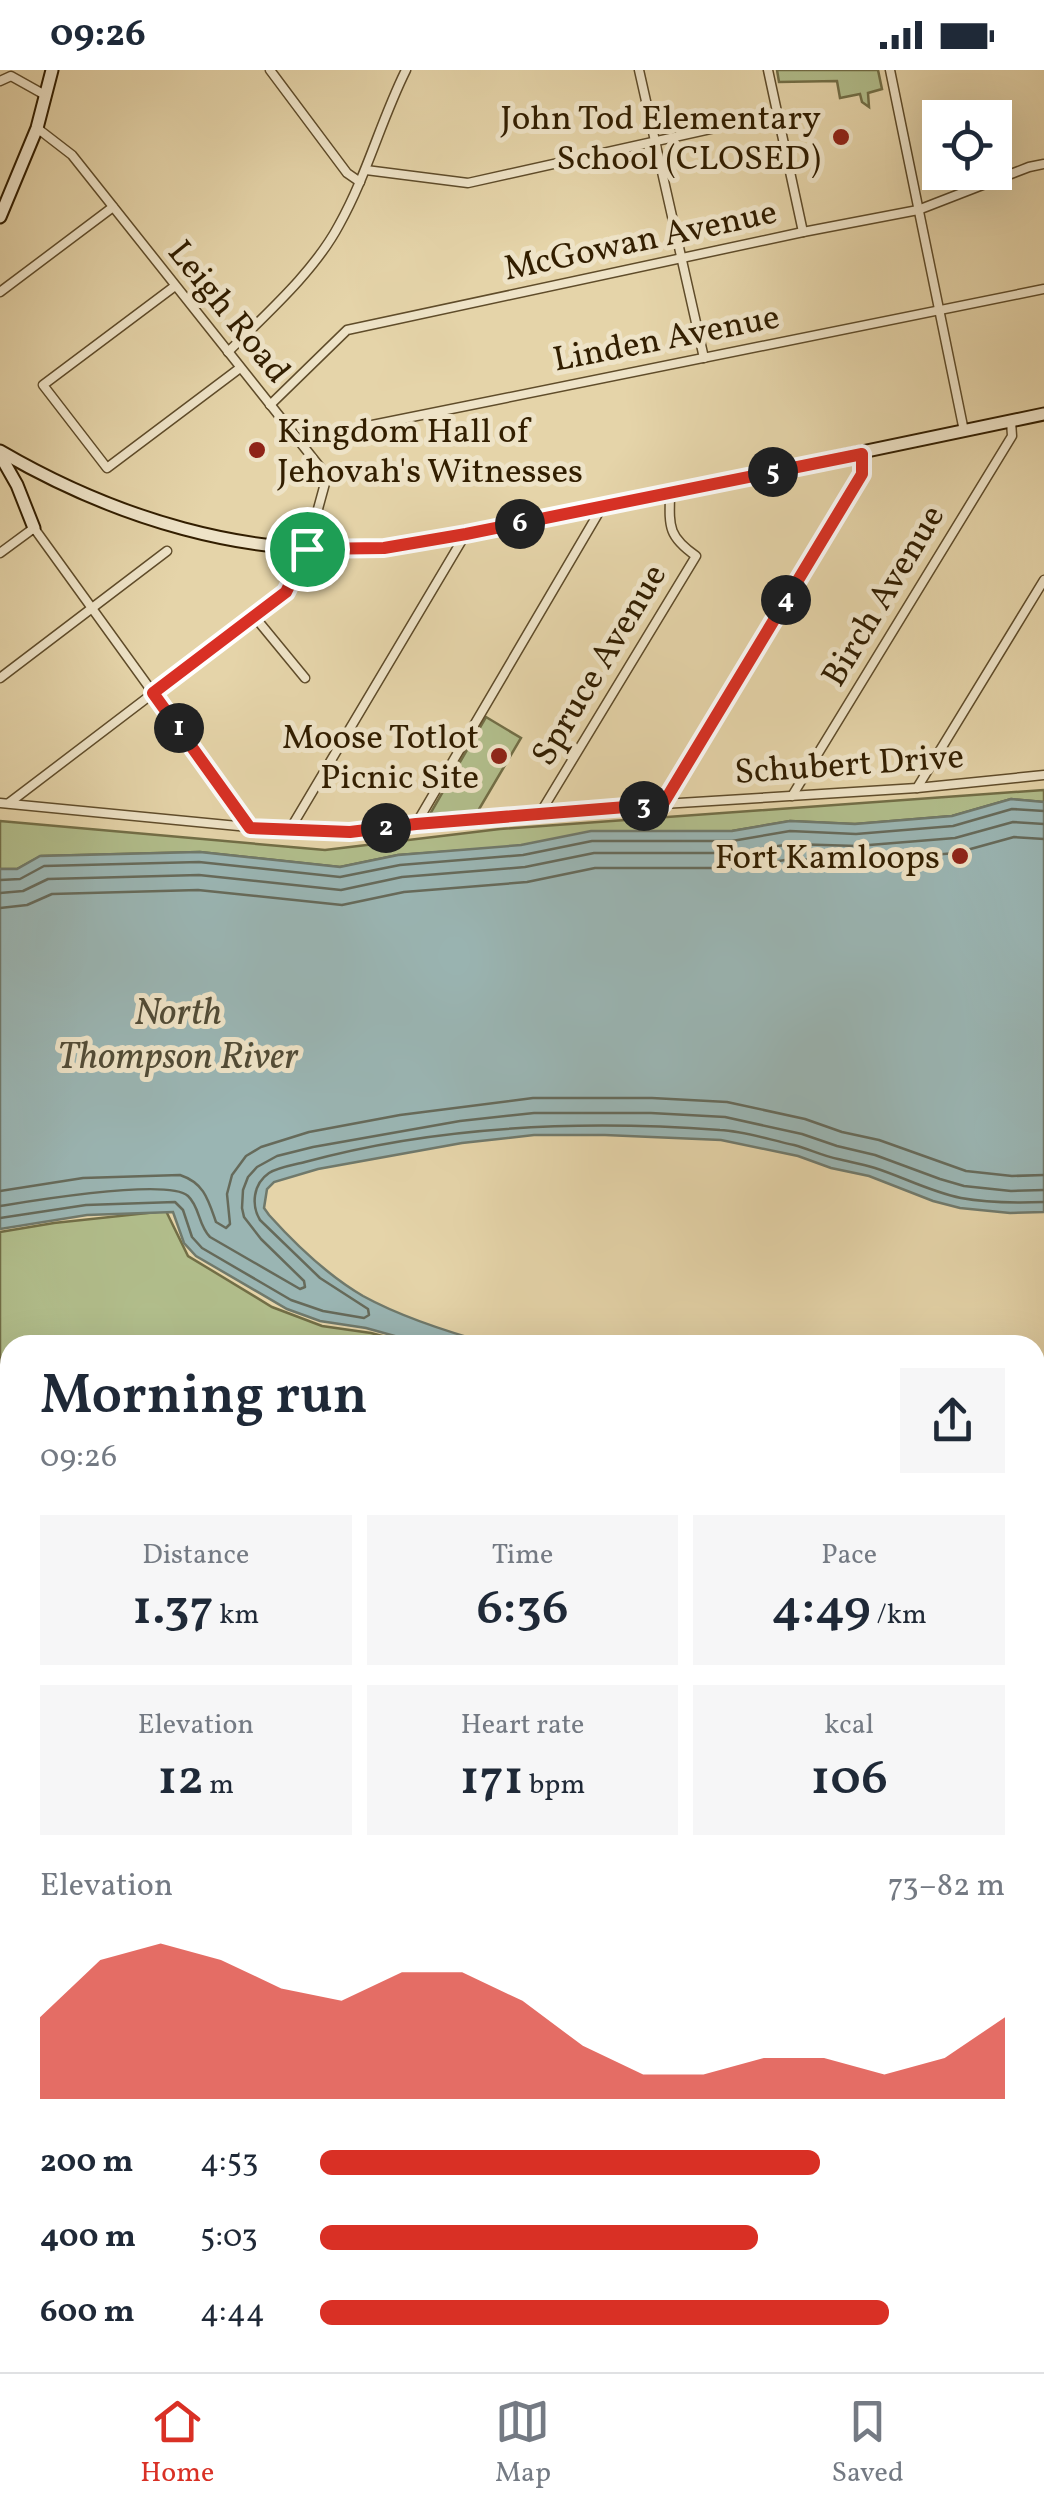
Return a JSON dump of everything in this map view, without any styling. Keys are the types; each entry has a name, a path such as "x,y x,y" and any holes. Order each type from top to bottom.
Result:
{"main road":[{"path":"0,218 37,128 52,70"},
{"path":"0,453 73,491 165,524 307,549 384,548 602,507 1044,414"},
{"path":"0,453 34,528"}],"street":[{"path":"270,70 347,173 360,182"},
{"path":"228,352 289,290 328,242 366,170 406,70"},
{"path":"639,70 704,358"},
{"path":"768,70 803,232"},
{"path":"893,71 964,431"},
{"path":"0,82 11,76 45,95"},
{"path":"366,170 468,183 778,114"},
{"name":"Leigh Road","path":"37,128 72,155 327,476 307,549"},
{"name":"McGowan Avenue","path":"270,406 348,330 918,210 1044,164"},
{"path":"0,292 112,206"},
{"path":"175,286 44,386 108,468 240,368"},
{"name":"Linden Avenue","path":"298,440 1044,288"},
{"name":"Birch Avenue","path":"792,796 1012,436 1011,421"},
{"path":"663,804 862,474 862,454"},
{"name":"Spruce Avenue","path":"538,815 696,556 678,543 670,527 672,492"},
{"path":"416,824 602,507"},
{"path":"0,553 34,528 250,828"},
{"path":"289,831 466,534"},
{"path":"4,804 286,592 307,549"},
{"path":"0,678 167,551"},
{"path":"917,788 1044,580"},
{"path":"254,616 305,678"},
{"name":"Schubert Drive","path":"4,804 250,828 350,832 1044,775"}],"green space":[{"path":"777,70 878,70 882,89 868,93 869,107 860,94 840,98 837,81 779,82"},
{"path":"486,717 521,738 478,811 430,814"},
{"path":"1044,790 1044,802 1011,799 952,816 855,824 790,821 732,831 398,855 340,867 200,852 41,856 17,869 0,869 0,821 325,850 500,829"},
{"path":"166,1211 188,1256 272,1307 322,1326 379,1335 0,1335 0,1232"}],"water":[{"name":"North Thompson River","path":"1011,799 1044,802 1044,1212 960,1208 869,1176 721,1140 605,1135 534,1135 462,1143 318,1169 274,1182 267,1189 264,1208 269,1215 313,1259 350,1288 411,1318 461,1335 391,1335 320,1321 287,1309 196,1256 184,1243 173,1212 87,1215 0,1229 0,869 17,869 40,856 200,852 340,867 398,855 521,845 591,831 732,831 790,821 855,824 952,816"}],"place":[{"name":"John Tod Elementary School (CLOSED)","path":"841,137"},
{"name":"Kingdom Hall of Jehovah's Witnesses","path":"257,450"},
{"name":"Moose Totlot Picnic Site","path":"499,756"},
{"name":"Fort Kamloops","path":"960,856"}],"route":[{"path":"862,454 862,474 663,804 350,832 250,828 153,693 286,592 307,549 384,548 466,534 862,454"}]}
